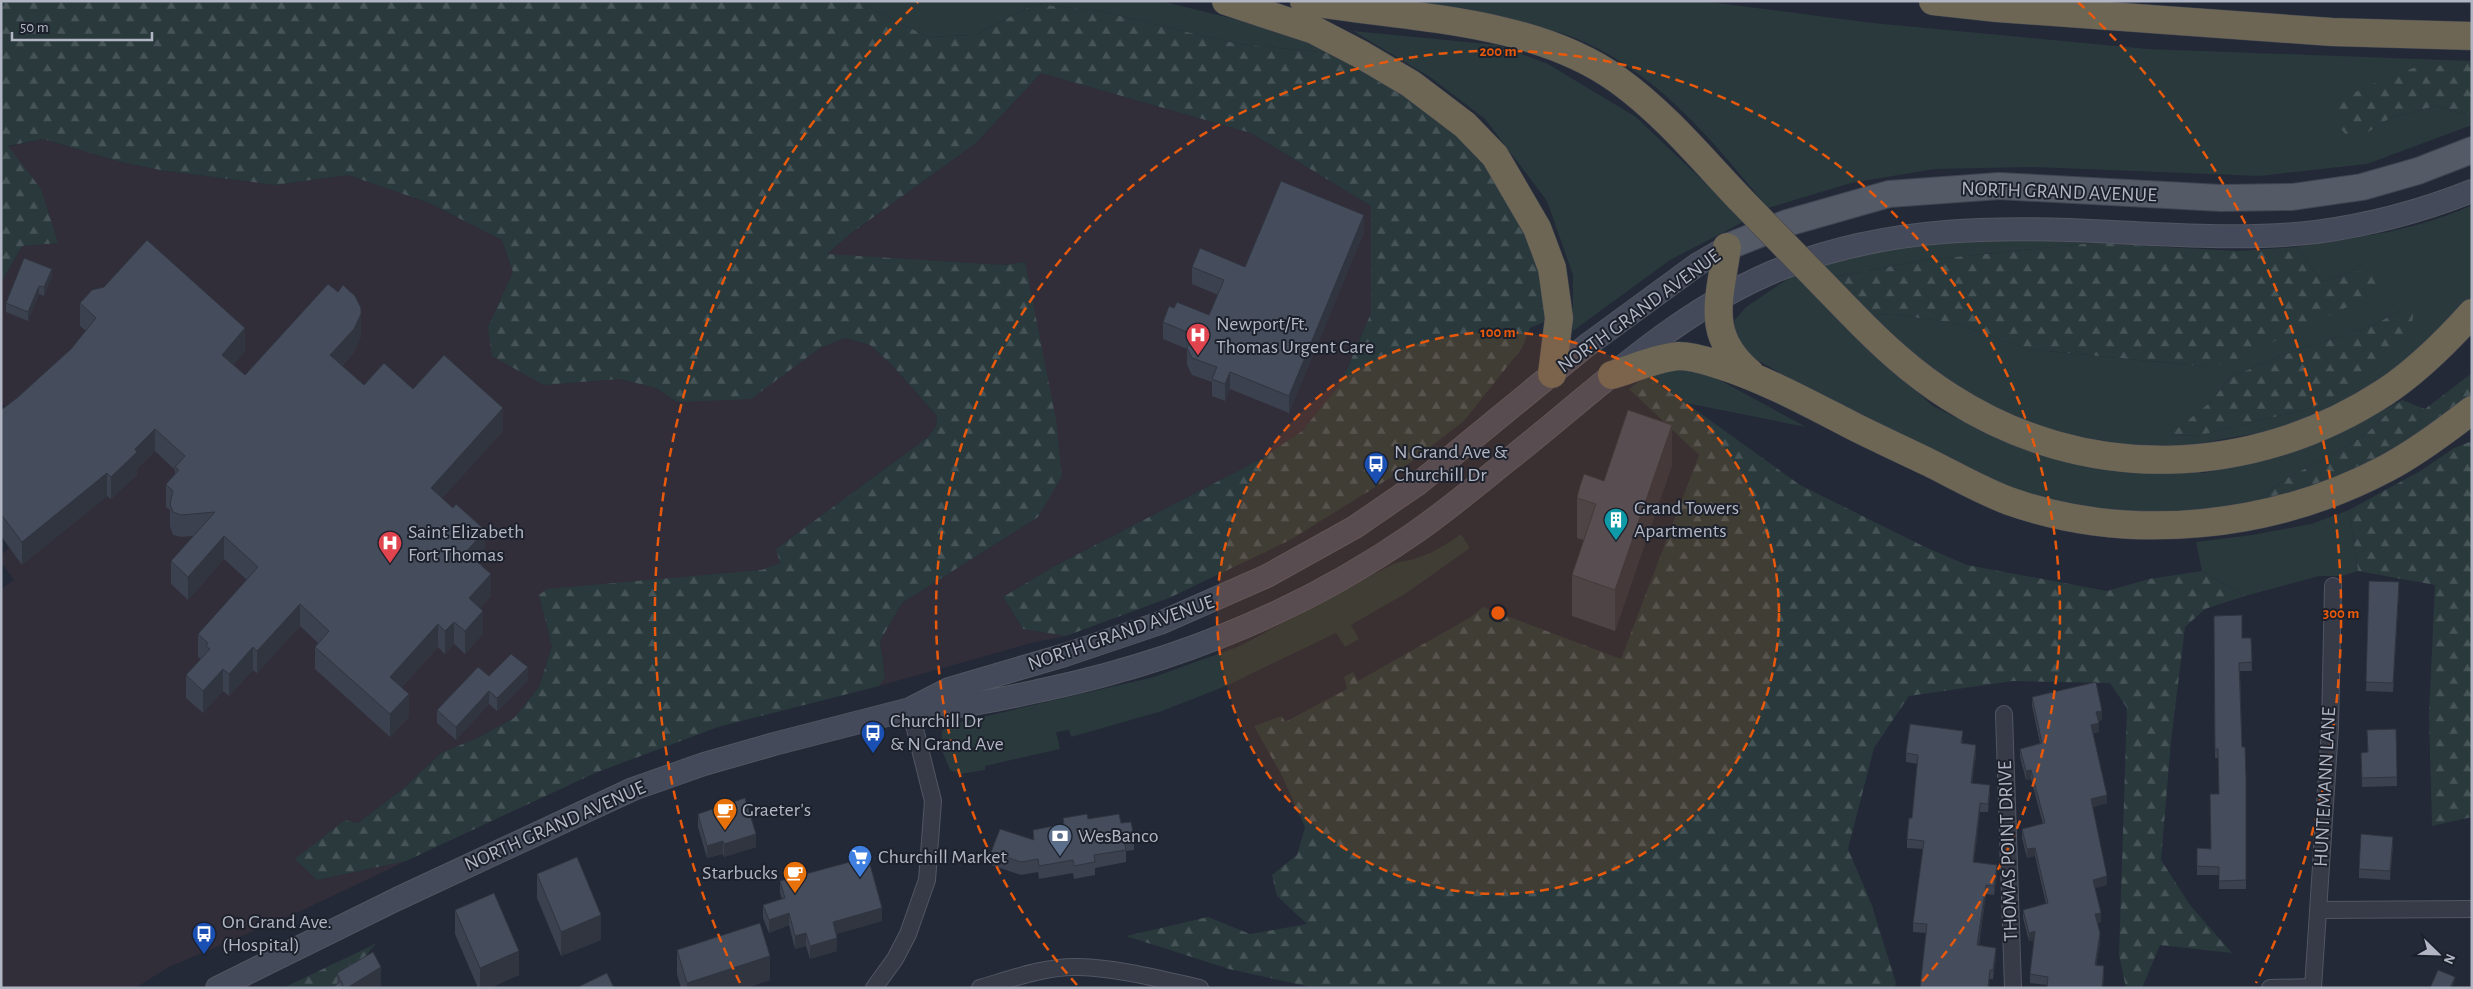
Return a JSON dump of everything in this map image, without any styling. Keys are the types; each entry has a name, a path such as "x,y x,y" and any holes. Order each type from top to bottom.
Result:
{"highway":[{"path":"1226,1 1314,30 1362,55 1411,84 1465,124 1496,156 1537,228 1552,268 1559,318 1552,374"},
{"path":"1304,1 1452,22 1511,34 1576,55 1616,78 1648,103 1882,345 1912,370 1981,415 2022,434 2060,446 2130,459 2163,460 2237,454 2264,447 2291,438 2347,414 2407,376 2472,313"},
{"path":"1933,1 1997,8 2322,32 2472,36"},
{"path":"1728,247 1718,317 1721,337 1735,361 1752,376"},
{"path":"1612,375 1667,357 1682,356 1699,359 1752,376 2008,500 2056,514 2109,522 2162,525 2217,522 2289,507 2341,488 2387,468 2437,437 2472,410"}],"main road":[{"name":"NORTH GRAND AVENUE","path":"910,710 949,689 1065,655 1160,623 1267,576 1356,527 1419,483 1586,346 1698,264 1728,247 1787,223 1889,194 1999,186 2221,198 2292,198 2362,186 2418,171 2472,150"},
{"name":"NORTH GRAND AVENUE","path":"217,988 433,882 633,789 704,764 774,744 910,710 951,709 1108,676 1172,656 1261,620 1319,591 1414,533 1612,375 1692,314 1720,297 1785,267 1833,251 1910,234 2010,229 2251,236 2317,232 2392,218 2438,205 2472,190"}],"street":[{"name":"HUNTEMANN LANE","path":"2313,988 2330,728 2333,586"},
{"path":"874,988 895,959 908,934 928,880 933,801 910,710"},
{"name":"THOMAS POINT DRIVE","path":"2004,714 2013,988"},
{"path":"2318,910 2472,909"},
{"path":"980,988 1038,972 1076,967 1145,976 1200,988"},
{"path":"2270,988 2313,988"}],"shaded area":[{"name":"Newport/Ft. Thomas Urgent Care","path":"1041,73 1251,133 1371,206 1371,313 1341,383 1302,431 1261,459 1051,568 1003,597 1023,629 1066,636 1031,643 879,686 885,677 880,641 902,603 1038,517 1025,262 1005,265 826,255 850,234 976,143"},
{"name":"Saint Elizabeth Fort Thomas","path":"43,139 121,162 160,170 275,185 348,175 429,203 502,240 513,272 488,327 544,385 619,379 656,388 677,402 796,365 820,348 845,338 870,345 892,365 937,416 936,426 928,437 776,549 780,563 761,570 539,595 552,646 539,687 514,718 477,738 441,753 404,788 358,823 345,820 317,880 406,861 303,910 169,967 135,988 1,988 1,589 14,580 1,562 1,555 9,548 1,536 1,433 17,420 1,402 1,283 22,246 58,243 7,147"}],"green space":[{"path":"1,1 857,1 928,37 975,35 1035,4 1099,11 1238,44 1330,53 1375,75 1432,113 1475,152 1505,191 1527,233 1543,281 1550,319 1530,328 1522,348 1464,421 1390,478 1290,540 1169,598 1066,636 1023,629 1003,597 1051,568 1261,459 1302,431 1341,383 1371,313 1371,206 1251,133 1041,73 976,143 850,234 827,254 1005,265 1025,262 1056,420 1062,476 1038,517 902,603 880,641 885,677 879,686 718,727 595,773 406,861 317,880 295,859 345,820 358,823 404,788 441,753 477,738 514,718 539,687 552,646 539,595 547,589 761,570 780,563 776,549 928,437 936,426 937,416 892,365 870,345 845,338 820,348 751,399 677,402 656,388 619,379 544,385 492,356 488,327 513,272 502,240 429,203 348,175 275,185 160,170 121,162 43,139 8,146 41,189 58,243 22,246 1,283"},
{"path":"857,1 1161,1 1275,29 1330,53 1238,44 1099,11 1035,4 975,35 928,37"},
{"path":"1392,1 1702,1 1873,23 2148,49 2472,61 2362,136 2390,118 2435,106 2472,116 2472,125 2367,164 2260,176 2033,167 1935,169 1851,183 1768,208 1703,132 1680,109 1629,67 1601,50 1557,32 1481,15"},
{"path":"1353,31 1498,45 1548,64 1636,117 1745,221 1670,260 1573,331 1573,275 1547,201 1485,119 1430,77"},
{"path":"2472,62 2472,116 2435,106 2390,118 2362,136 2346,135 2336,123 2339,100 2370,85 2413,68"},
{"path":"2472,205 2472,299 2390,374 2336,407 2280,429 2185,446 2122,444 2052,431 1982,401 1928,368 1873,315 1893,314 1953,323 2028,349 2211,367 2352,272 2323,282 2295,247 2385,232 2451,214","holes":["2403,309 2312,408 2201,435 2169,436 2212,401 2229,378 2280,356 2374,325"]},
{"path":"1998,238 2093,243 1925,260 1834,277 1820,266 1898,247"},
{"path":"2093,243 2238,251 2295,247 2323,282 2352,272 2380,269 2381,280 2354,304 2230,362 2211,367 2028,349 1953,323 1893,314 1873,315 1834,277 1925,260"},
{"path":"1795,274 1873,353 1933,406 2003,441 2063,459 2124,470 2204,473 2296,451 2362,422 2402,400 2366,434 2335,453 2287,478 2249,506 2172,514 2098,512 2011,491 1816,393 1750,356 1735,337 1734,321 1746,307"},
{"path":"2403,309 2414,310 2411,330 2365,379 2312,408 2201,435 2168,436 2212,401 2229,378 2280,356 2374,325"},
{"path":"1684,369 1703,371 1806,427 1686,403 1659,385 1641,380 1657,373"},
{"path":"2472,373 2472,399 2374,464 2249,506 2287,478 2335,453 2366,434 2402,400 2425,409"},
{"path":"1641,380 1659,385 1800,485 1925,547 1967,565 2107,591 2149,579 2202,571 2245,596 2205,609 2185,627 2171,741 2161,860 2190,905 2232,953 2160,945 2142,988 2126,988 2119,955 2127,708 2110,683 2013,681 1909,696 1874,748 1848,849 1871,903 1896,983 1895,988 1315,988 1229,969 1126,936 1208,917 1250,934 1307,924 1277,896 1272,875 1297,855 1305,827 1282,776 1254,726 1282,716 1285,722 1347,689 1344,677 1353,672 1358,681 1471,617 1483,607 1621,659 1699,455 1629,389"},
{"path":"2472,441 2472,817 2432,826 2429,715 2435,585 2358,571 2349,510 2422,470 2454,448"},
{"path":"2349,510 2358,571 2342,576 2319,576 2245,596 2202,571 2196,542 2252,535 2311,524"},
{"path":"1461,534 1470,548 1405,594 1351,625 1359,639 1345,647 1336,633 1226,686 1162,711 1071,737 1069,730 1056,732 1060,749 985,766 985,770 960,774 950,770 941,748 942,731 952,724 1154,677 1240,646 1395,563 1430,553"},
{"path":"375,944 341,988 283,988"}],"building":[{"path":"1281,181 1364,215 1289,396 1230,372 1225,384 1212,379 1217,367 1192,358 1187,348 1194,335 1163,322 1169,306 1174,308 1177,302 1209,315 1224,280 1192,267 1200,248 1245,267"},
{"path":"147,240 245,328 222,355 245,375 328,284 338,292 343,285 355,296 361,308 361,314 354,329 330,355 364,385 384,363 413,389 444,355 503,408 431,488 453,508 456,504 485,530 466,552 491,574 469,598 483,611 465,631 454,622 445,631 438,624 390,677 409,694 390,714 315,647 329,631 300,604 257,651 253,647 229,674 223,669 203,691 186,675 210,649 206,646 208,643 198,634 258,567 224,536 188,577 171,561 215,512 181,515 173,512 170,504 173,491 166,484 179,470 175,467 185,456 155,429 135,449 137,452 111,477 107,473 22,542 1,514 1,410 71,349 96,318 80,303 92,290 104,287"},
{"path":"24,258 52,269 44,287 39,286 28,312 6,303"},
{"path":"1628,410 1672,425 1615,590 1572,575 1596,504 1577,498 1584,474 1604,481"},
{"path":"2369,581 2399,582 2393,683 2366,682"},
{"path":"2242,615 2242,638 2251,638 2252,662 2239,663 2242,747 2245,747 2246,778 2246,880 2219,881 2219,867 2197,866 2197,848 2211,849 2210,794 2219,794 2218,749 2215,749 2214,616"},
{"path":"511,654 528,667 497,698 489,691 456,727 437,710 478,667 489,676"},
{"path":"2096,682 2102,711 2096,712 2099,723 2091,725 2107,795 2091,799 2107,876 2093,880 2101,913 2095,914 2100,933 2095,965 2104,966 2102,988 2047,988 2048,977 2030,974 2035,931 2029,933 2023,910 2048,903 2035,848 2027,849 2022,829 2045,823 2031,770 2026,771 2020,749 2042,743 2032,697"},
{"path":"1910,724 1963,731 1961,743 1976,745 1971,783 1990,785 1988,804 1980,803 1973,862 1997,865 1994,886 1986,885 1977,945 1996,948 1993,970 1990,970 1988,988 1920,988 1927,924 1913,923 1924,841 1907,839 1909,818 1912,818 1918,755 1906,753"},
{"path":"2396,729 2397,777 2362,778 2361,753 2368,752 2367,730"},
{"name":"Graeter's","path":"745,798 756,834 724,844 723,841 707,846 698,814"},
{"name":"WesBanco","path":"1087,814 1088,819 1119,814 1121,823 1131,822 1134,837 1124,839 1126,850 1094,855 1095,862 1074,866 1073,860 1039,866 1038,859 1021,862 991,852 1000,829 1034,840 1033,830 1064,824 1063,818"},
{"path":"2361,834 2393,837 2390,871 2359,869"},
{"path":"577,857 601,915 561,932 537,874"},
{"path":"868,857 882,908 833,922 837,938 810,946 806,933 795,936 789,913 769,920 763,905 785,898 780,881"},
{"path":"494,893 519,951 480,968 455,910"},
{"path":"760,923 770,956 687,983 677,950"},
{"path":"373,952 381,967 347,988 332,988 341,981 337,973"},
{"path":"2438,970 2455,977 2450,988 2430,988"},
{"path":"607,973 614,988 576,988"}],"place":[{"name":"Newport/Ft. Thomas Urgent Care","path":"1198,356"},
{"name":"N Grand Ave & Churchill Dr","path":"1376,485"},
{"name":"Grand Towers Apartments","path":"1616,541"},
{"name":"Saint Elizabeth Fort Thomas","path":"390,564"},
{"name":"Churchill Dr & N Grand Ave","path":"873,754"},
{"name":"Graeter's","path":"725,831"},
{"name":"WesBanco","path":"1060,857"},
{"name":"Churchill Market","path":"860,878"},
{"name":"Starbucks","path":"795,894"},
{"name":"On Grand Ave. (Hospital)","path":"204,955"}]}
